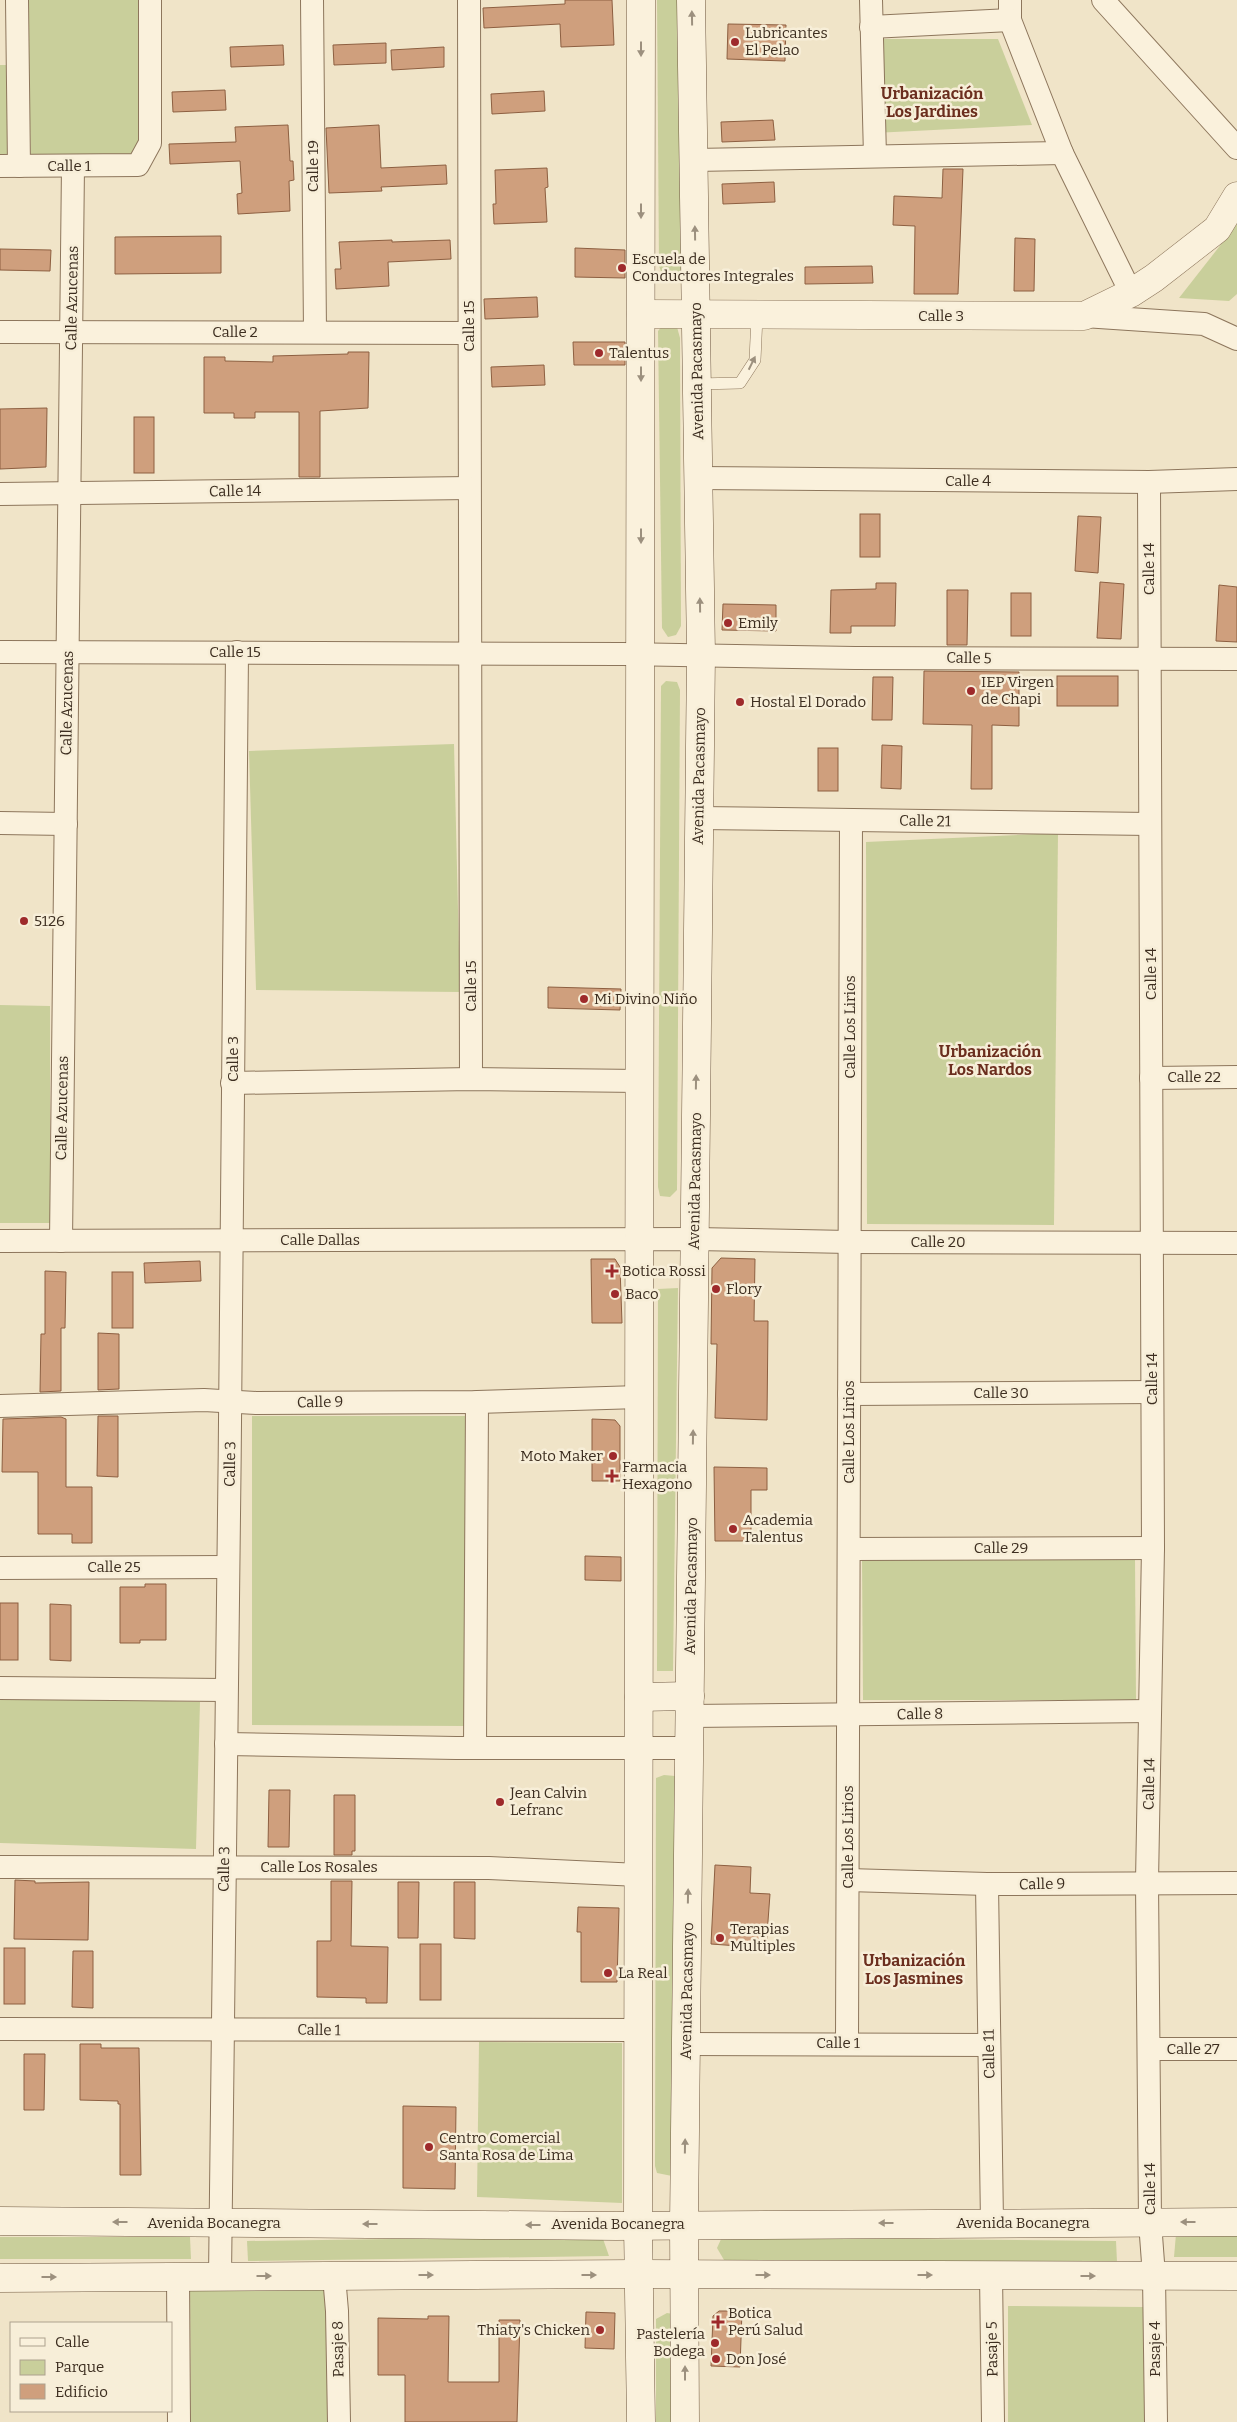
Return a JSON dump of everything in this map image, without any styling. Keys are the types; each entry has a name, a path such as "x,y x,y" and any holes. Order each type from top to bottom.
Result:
{"main road":[{"path":"641,2422 638,2030 642,0"},
{"name":"Avenida Pacasmayo","path":"685,2422 684,2224 701,654 691,0"},
{"path":"1084,316 1131,293 1154,278 1217,229 1237,196"},
{"name":"Calle 3","path":"641,314 1084,316"},
{"path":"639,1697 690,1706"},
{"name":"Avenida Bocanegra","path":"0,2221 638,2226 684,2224 1237,2222"},
{"path":"0,2278 639,2274 1237,2276"}],"street":[{"path":"10,166 17,0"},
{"name":"Calle 1","path":"10,166 138,165 150,143 150,0"},
{"name":"Calle 19","path":"312,0 315,332"},
{"name":"Calle 15","path":"469,0 471,1079"},
{"path":"870,0 875,156"},
{"path":"1103,0 1237,148"},
{"path":"871,27 1010,10 1062,153 1131,293"},
{"path":"694,160 1062,153"},
{"name":"Calle Azucenas","path":"61,1241 73,166"},
{"name":"Calle 3","path":"1084,316 1204,324 1237,339"},
{"name":"Calle 2","path":"0,332 469,332"},
{"name":"Calle 4","path":"698,478 1149,482 1237,479"},
{"name":"Calle 14","path":"1149,482 1153,1548 1147,1882 1150,2222 1154,2276"},
{"name":"Calle 14","path":"0,494 469,488"},
{"name":"Calle 15","path":"0,652 701,654"},
{"name":"Calle 3","path":"220,2276 231,1401 236,652"},
{"name":"Calle 5","path":"701,654 855,658 1237,659"},
{"name":"Calle 21","path":"699,818 1150,824"},
{"name":"Calle Los Lirios","path":"847,2043 851,820"},
{"path":"0,823 66,824"},
{"name":"Calle 22","path":"1151,1078 1237,1077"},
{"path":"232,1083 471,1079 640,1082"},
{"name":"Calle 20","path":"640,1239 849,1242 1237,1243"},
{"name":"Calle Dallas","path":"0,1241 640,1239"},
{"name":"Calle 30","path":"849,1394 1152,1392"},
{"name":"Calle 9","path":"0,1406 204,1400 477,1402 639,1397"},
{"path":"475,1748 477,1402"},
{"name":"Calle 29","path":"849,1549 1153,1548"},
{"name":"Calle 25","path":"0,1568 228,1567"},
{"path":"0,1688 226,1690"},
{"name":"Calle 8","path":"690,1706 848,1714 1150,1710"},
{"path":"226,1744 475,1748 689,1748"},
{"name":"Calle Los Rosales","path":"0,1867 489,1868 639,1875"},
{"name":"Calle 9","path":"848,1880 987,1884 1237,1883"},
{"name":"Calle 11","path":"987,1884 992,2223"},
{"name":"Calle 1","path":"0,2029 638,2030"},
{"name":"Calle 1","path":"686,2044 989,2044"},
{"name":"Calle 27","path":"1149,2049 1237,2049"},
{"name":"Pasaje 5","path":"991,2275 993,2422"},
{"name":"Pasaje 8","path":"334,2276 337,2311 339,2422"},
{"name":"Pasaje 4","path":"1154,2276 1156,2422"},
{"path":"178,2277 179,2422"}],"lane":[{"path":"697,384 740,383 755,360 757,316"}],"green space":[{"path":"27,0 143,0 144,141 133,159 31,163"},
{"path":"657,0 679,0 683,267 677,274 662,274 659,266"},
{"path":"872,39 998,39 1032,125 874,133"},
{"path":"0,65 8,65 12,157 0,157"},
{"path":"1237,224 1237,294 1229,301 1179,298"},
{"path":"664,324 677,327 680,338 681,626 676,635 668,637 662,628 658,331"},
{"path":"666,681 677,682 680,690 677,1190 670,1197 660,1196 658,1187 661,686"},
{"path":"454,744 460,992 256,990 249,751"},
{"path":"1058,833 1054,1225 867,1224 866,842"},
{"path":"0,1005 50,1006 50,1223 0,1223"},
{"path":"678,1288 673,1671 657,1671 658,1289"},
{"path":"252,1416 465,1416 465,1726 252,1725"},
{"path":"1135,1558 1136,1700 863,1700 862,1559"},
{"path":"0,1696 200,1702 196,1849 0,1843"},
{"path":"664,1775 675,1776 680,1786 672,2176 657,2173 655,2166 656,1778"},
{"path":"479,2042 622,2043 622,2203 477,2197"},
{"path":"1176,2234 1237,2234 1237,2257 1174,2257"},
{"path":"602,2236 609,2256 248,2261 247,2241"},
{"path":"0,2237 190,2237 191,2259 0,2259"},
{"path":"722,2237 1116,2241 1117,2262 724,2260 717,2248"},
{"path":"329,2289 329,2422 191,2422 190,2290"},
{"path":"1008,2306 1144,2307 1144,2422 1008,2422"},
{"path":"667,2313 673,2314 678,2422 656,2422 656,2319"}],"building":[{"path":"565,0 612,0 614,45 561,47 560,24 484,28 483,8 565,4"},
{"path":"728,24 786,25 785,61 727,59"},
{"path":"386,43 386,63 334,65 333,45"},
{"path":"283,45 284,65 231,67 230,47"},
{"path":"444,47 444,67 392,70 391,50"},
{"path":"225,90 226,110 173,112 172,92"},
{"path":"544,91 545,111 492,114 491,94"},
{"path":"773,120 775,140 722,142 721,122"},
{"path":"288,125 290,161 293,161 294,180 289,181 290,211 238,214 237,194 242,193 240,161 170,164 169,144 236,142 235,127"},
{"path":"379,125 381,168 446,165 447,184 381,187 382,191 329,193 326,128"},
{"path":"547,168 548,187 545,188 547,222 494,224 493,204 496,204 495,170"},
{"path":"943,169 963,169 958,294 914,294 915,226 893,225 894,196 942,198"},
{"path":"774,182 775,202 723,204 722,184"},
{"path":"221,236 221,273 115,274 115,237"},
{"path":"1015,238 1035,239 1034,291 1014,291"},
{"path":"392,240 392,242 450,240 451,259 388,262 389,286 336,289 335,269 341,269 339,242"},
{"path":"575,248 625,250 625,278 575,277"},
{"path":"0,249 51,250 50,271 0,270"},
{"path":"872,266 873,283 805,284 805,267"},
{"path":"537,297 538,317 485,319 484,299"},
{"name":"Talentus","path":"573,342 625,342 625,365 574,365"},
{"path":"348,352 369,352 368,408 320,411 320,477 299,477 299,412 255,412 255,418 234,418 234,413 204,413 204,357 225,357 225,361 273,362 273,356 348,354"},
{"path":"544,365 545,385 492,387 491,367"},
{"path":"47,408 46,467 0,469 0,409"},
{"path":"134,417 154,417 154,473 134,473"},
{"path":"860,514 880,514 880,557 860,557"},
{"path":"1078,516 1101,517 1098,573 1075,571"},
{"path":"1100,582 1124,584 1121,639 1097,638"},
{"path":"876,583 896,583 895,626 851,626 851,633 830,633 831,590 876,589"},
{"path":"1219,585 1237,587 1237,642 1216,641"},
{"path":"947,590 968,590 967,645 947,645"},
{"path":"1011,593 1031,593 1031,636 1011,636"},
{"path":"723,604 776,605 776,631 722,630"},
{"name":"IEP Virgen de Chapi","path":"924,671 1019,672 1019,726 992,725 992,789 971,789 972,725 923,724"},
{"path":"1057,676 1118,676 1118,706 1057,706"},
{"path":"873,677 893,677 892,720 872,720"},
{"path":"882,745 902,746 901,789 881,788"},
{"path":"818,748 838,748 838,791 818,791"},
{"name":"Mi Divino Niño","path":"548,987 621,989 620,1010 548,1008"},
{"path":"721,1258 755,1259 754,1321 768,1321 767,1420 715,1418 717,1344 711,1344 712,1268"},
{"path":"591,1259 615,1259 620,1267 622,1323 592,1323"},
{"path":"200,1261 201,1281 145,1283 144,1263"},
{"path":"45,1271 66,1272 65,1328 61,1328 61,1391 40,1392 41,1334 45,1334"},
{"path":"112,1272 133,1272 133,1328 112,1328"},
{"path":"98,1333 119,1334 119,1389 98,1390"},
{"path":"98,1416 118,1416 118,1477 97,1476"},
{"path":"61,1417 66,1419 66,1487 92,1487 92,1543 72,1543 72,1534 38,1534 38,1472 2,1472 3,1419"},
{"path":"592,1419 615,1420 620,1426 620,1481 592,1481"},
{"path":"714,1467 767,1468 767,1490 751,1490 751,1541 715,1541"},
{"path":"585,1556 621,1557 621,1581 585,1580"},
{"path":"145,1584 166,1584 166,1640 140,1640 140,1643 120,1643 120,1587 145,1587"},
{"path":"0,1603 18,1603 18,1660 0,1660"},
{"path":"50,1604 71,1605 71,1661 50,1660"},
{"path":"269,1790 290,1790 289,1847 268,1847"},
{"path":"334,1795 355,1795 355,1851 352,1851 352,1855 334,1855"},
{"path":"715,1865 751,1867 750,1893 770,1894 766,1948 711,1944"},
{"path":"15,1880 35,1881 35,1883 89,1882 88,1940 14,1939"},
{"path":"331,1881 352,1881 351,1946 388,1947 387,2003 366,2003 366,1998 317,1997 317,1941 331,1941"},
{"path":"398,1882 419,1882 418,1938 398,1938"},
{"path":"454,1882 475,1882 475,1939 454,1938"},
{"path":"578,1907 619,1908 617,1982 581,1982 581,1932 577,1932"},
{"path":"420,1944 441,1944 441,2000 420,2000"},
{"path":"4,1948 25,1948 25,2004 4,2004"},
{"path":"73,1951 93,1951 93,2008 72,2007"},
{"path":"80,2044 101,2044 101,2048 139,2048 141,2175 120,2175 120,2104 118,2104 118,2101 80,2100"},
{"path":"24,2054 45,2054 44,2110 24,2110"},
{"name":"Centro Comercial Santa Rosa de Lima","path":"403,2106 456,2107 455,2189 403,2188"},
{"path":"719,2311 742,2311 740,2367 711,2366 713,2316"},
{"name":"Thiaty's Chicken","path":"586,2312 615,2313 614,2349 585,2348"},
{"path":"428,2316 449,2316 448,2382 499,2382 499,2320 520,2320 517,2422 405,2422 405,2375 378,2375 378,2318 428,2319"}],"place":[{"name":"Lubricantes El Pelao","path":"735,42"},
{"name":"Escuela de Conductores Integrales","path":"622,268"},
{"name":"Talentus","path":"599,353"},
{"name":"Emily","path":"728,623"},
{"name":"IEP Virgen de Chapi","path":"971,691"},
{"name":"Hostal El Dorado","path":"740,702"},
{"name":"5126","path":"24,921"},
{"name":"Mi Divino Niño","path":"584,999"},
{"name":"Botica Rossi","path":"612,1271"},
{"name":"Flory","path":"716,1289"},
{"name":"Baco","path":"615,1294"},
{"name":"Moto Maker","path":"613,1456"},
{"name":"Farmacia Hexagono","path":"612,1476"},
{"name":"Academia Talentus","path":"733,1529"},
{"name":"Jean Calvin Lefranc","path":"500,1802"},
{"name":"Terapias Multiples","path":"720,1938"},
{"name":"La Real","path":"608,1973"},
{"name":"Centro Comercial Santa Rosa de Lima","path":"429,2147"},
{"name":"Botica Perú Salud","path":"718,2322"},
{"name":"Thiaty's Chicken","path":"600,2330"},
{"name":"Pastelería Bodega","path":"715,2343"},
{"name":"Don José","path":"716,2359"}],"district":[{"name":"Urbanización Los Jardines","path":"932,102"},
{"name":"Urbanización Los Nardos","path":"990,1060"},
{"name":"Urbanización Los Jasmines","path":"914,1969"}]}
